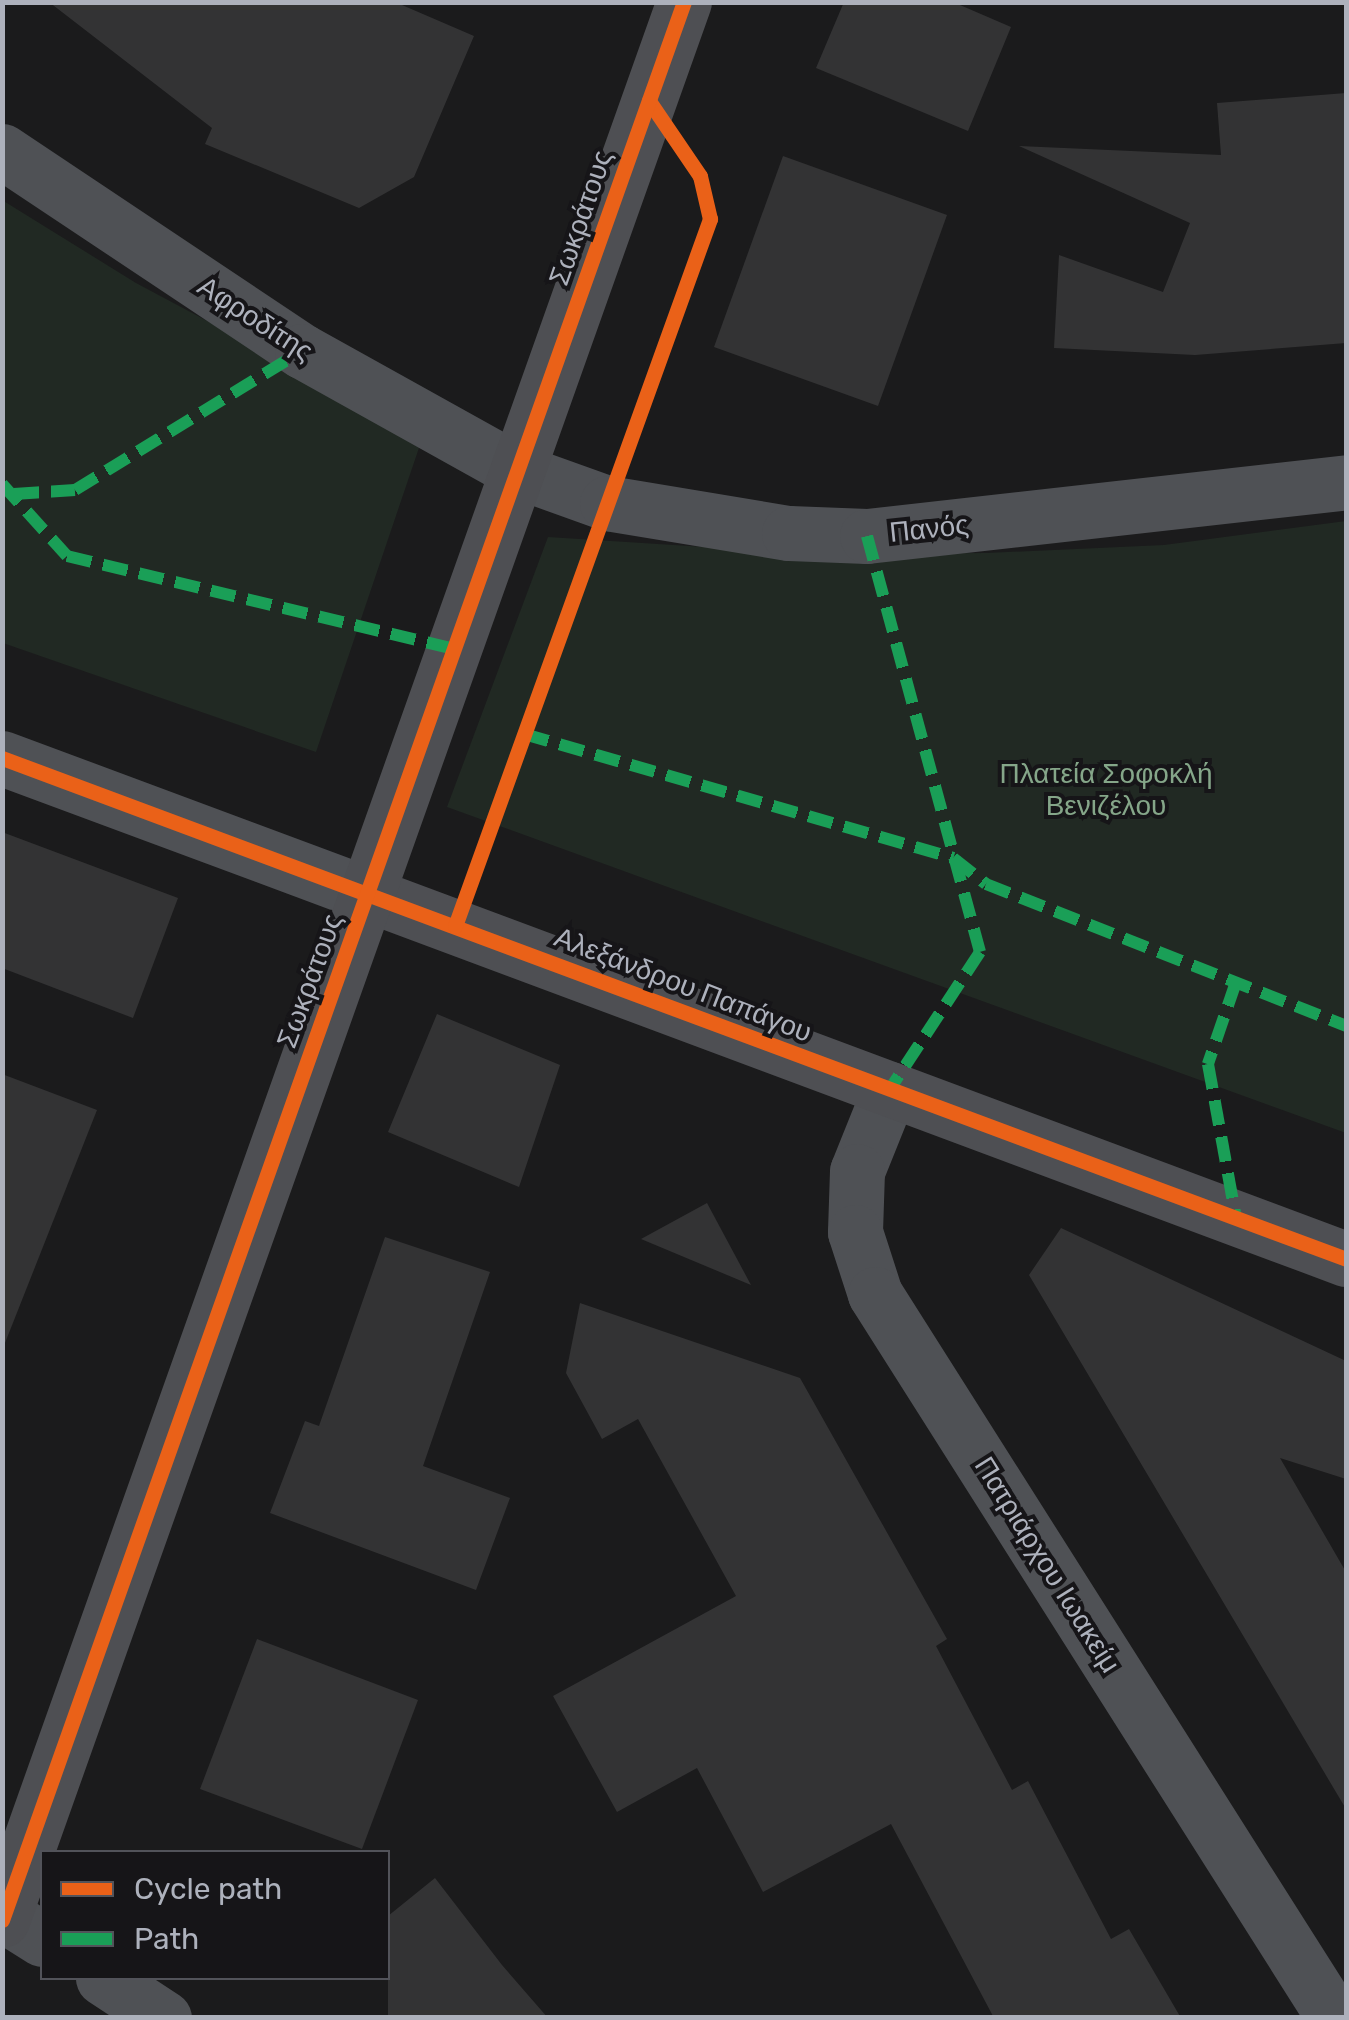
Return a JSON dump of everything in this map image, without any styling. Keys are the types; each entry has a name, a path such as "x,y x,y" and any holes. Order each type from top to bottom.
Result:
{"street":[{"name":"Σωκράτους","path":"13,1922 367,894 684,2"},
{"name":"Αφροδίτης","path":"2,150 302,351 518,471"},
{"name":"Πανός","path":"518,471 696,520 867,536 1346,482"},
{"name":"Αλεξάνδρου Παπάγου","path":"2,758 1346,1259"},
{"name":"Πατριάρχου Ιωακείμ","path":"890,1089 856,1171 855,1232 875,1294 1334,2018"},
{"path":"106,1980 164,2018"}],"green space":[{"path":"2,200 136,283 423,436 316,752 3,643"},
{"name":"Πλατεία Σοφοκλή Βενιζέλου","path":"1346,521 1346,1133 447,807 548,537 814,554 986,553 1164,545"}],"building":[{"path":"49,2 395,2 474,36 414,177 359,208 205,144 212,128"},
{"path":"844,2 953,2 1011,27 968,131 816,68"},
{"path":"1346,93 1346,343 1195,355 1054,348 1059,255 1163,292 1190,223 1019,146 1221,155 1217,103"},
{"path":"783,156 947,215 878,406 714,347"},
{"path":"2,832 178,898 133,1018 2,968"},
{"path":"437,1014 560,1065 519,1187 388,1132"},
{"path":"2,1074 97,1110 5,1343 2,1342"},
{"path":"707,1203 751,1285 641,1239"},
{"path":"1061,1228 1346,1361 1346,1479 1280,1458 1346,1572 1346,1809 1029,1275"},
{"path":"385,1237 490,1272 423,1466 510,1498 476,1590 270,1513 305,1421 319,1426"},
{"path":"580,1303 800,1378 947,1639 936,1646 1012,1790 1028,1781 1111,1939 1129,1929 1181,2018 994,2018 891,1824 763,1892 697,1768 617,1812 553,1696 736,1596 638,1419 602,1439 566,1373"},
{"path":"257,1639 418,1700 362,1849 200,1789"},
{"path":"435,1878 548,2018 388,2018 390,1914"}],"marked path":[{"path":"14,494 75,490 302,351"},
{"path":"2,484 67,556 455,649"},
{"path":"867,536 980,952 890,1089"},
{"path":"524,734 953,858 986,884 1346,1026"},
{"path":"1236,982 1208,1064 1236,1218"}],"cycle path":[{"path":"2,1920 684,2"},
{"path":"455,926 710,219 700,176 649,101"},
{"path":"2,758 1346,1259"}]}
